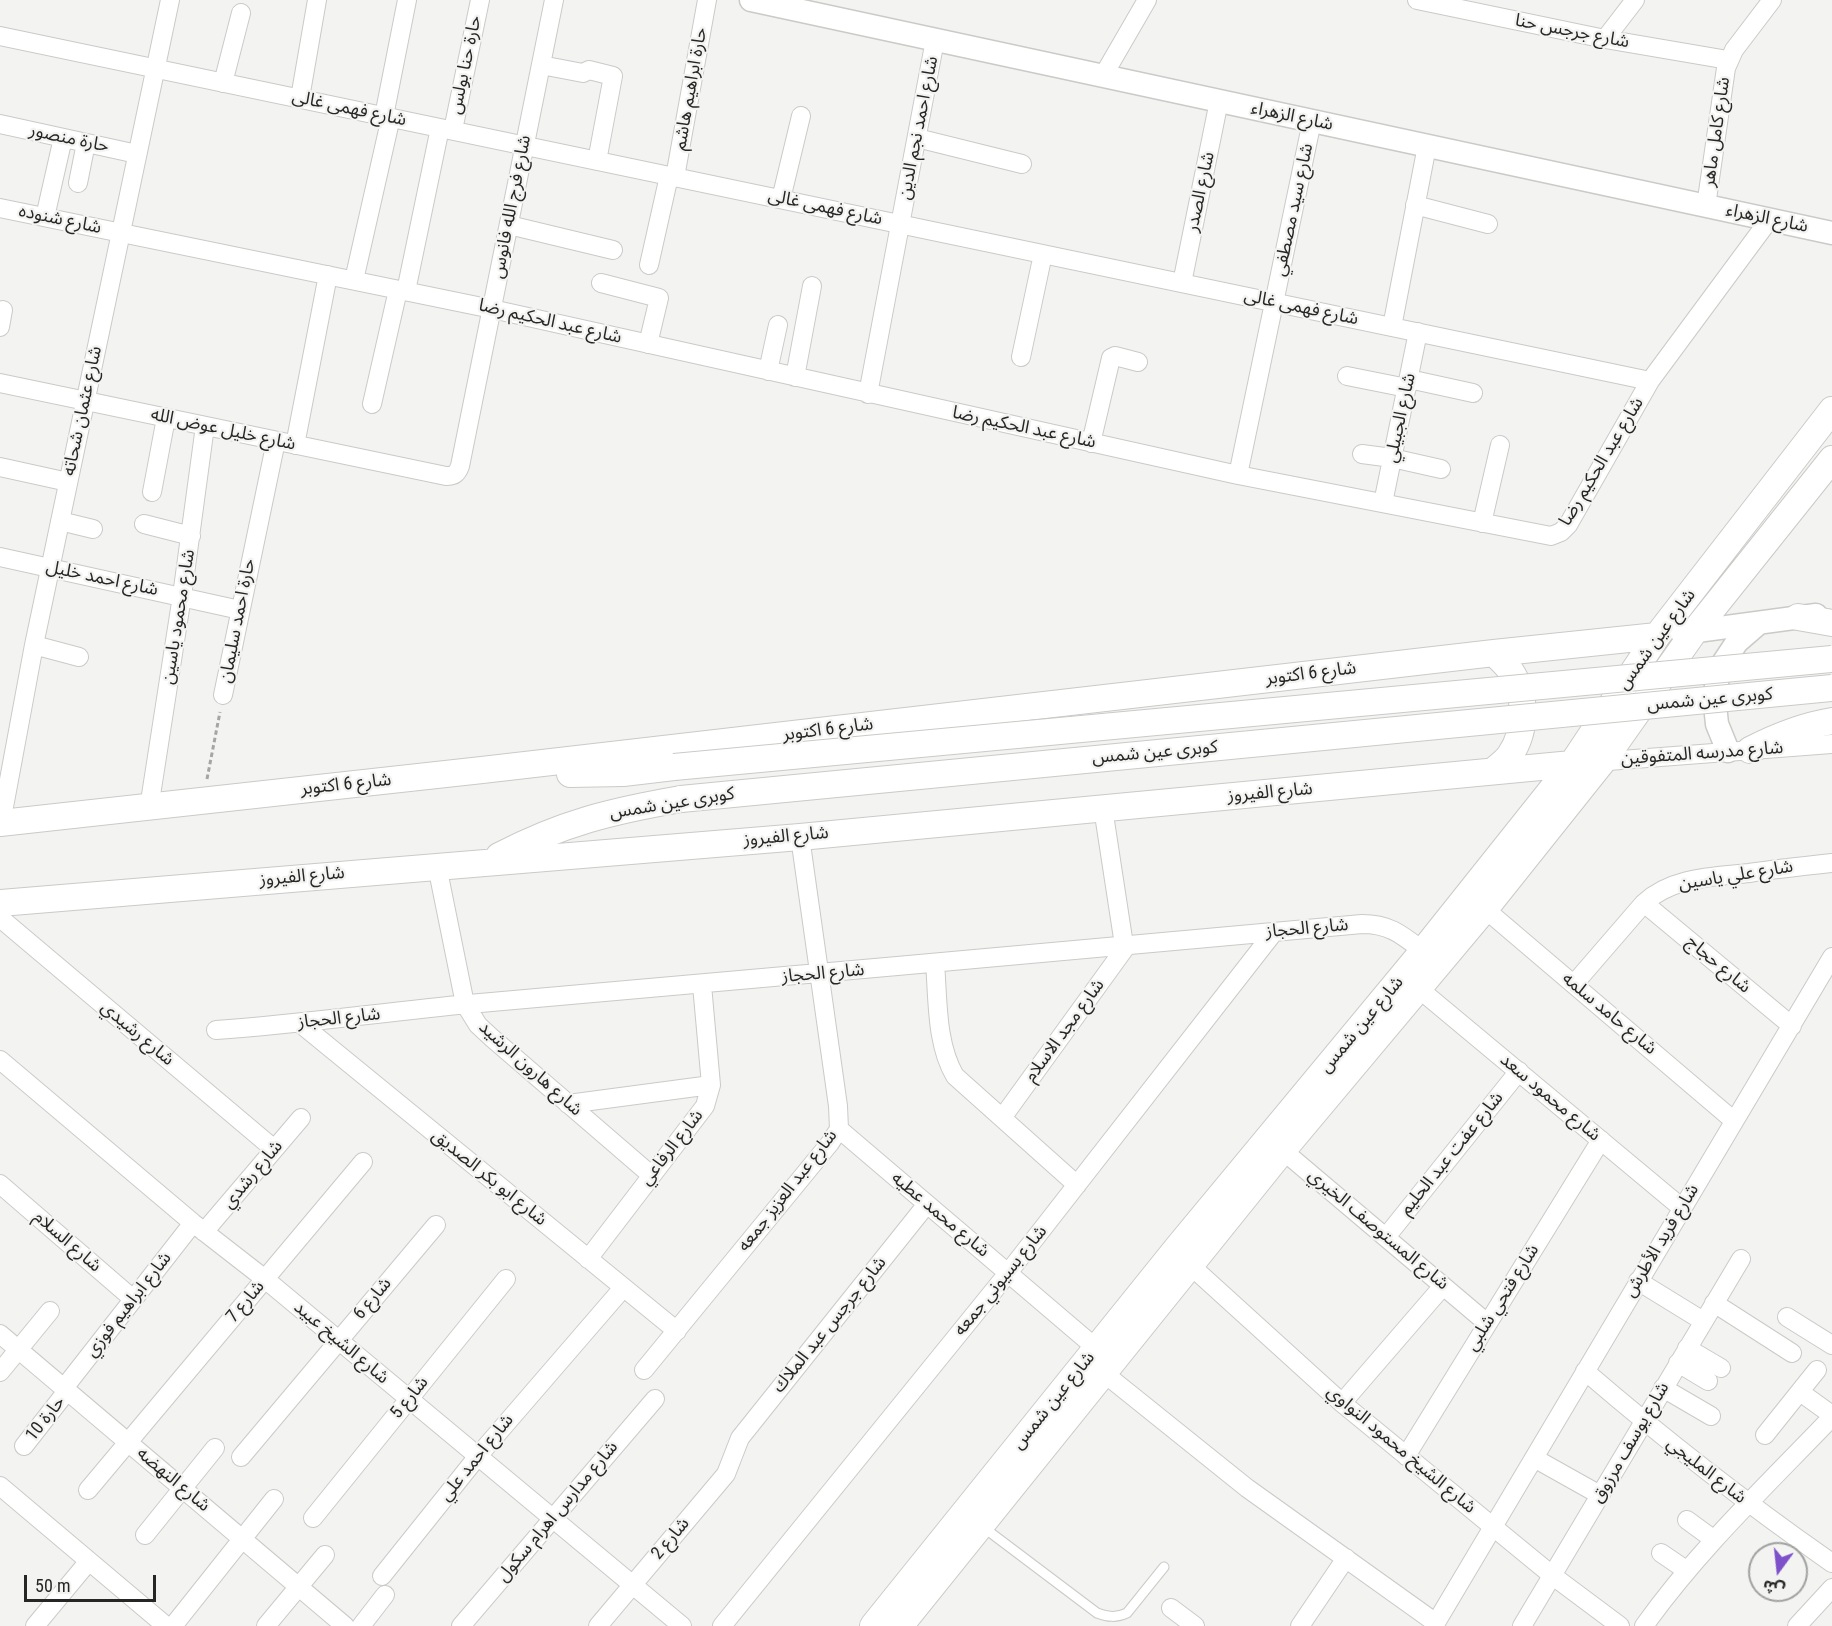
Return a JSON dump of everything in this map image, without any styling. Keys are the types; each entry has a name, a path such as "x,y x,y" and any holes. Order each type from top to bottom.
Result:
{"main road":[{"name":"شارع عين شمس","path":"900,1626 981,1526 1095,1360 1191,1265 1276,1144 1423,951 1572,764 1657,636 1832,410"},
{"name":"شارع عين شمس","path":"873,1626 1276,1144 1418,988 1485,909 1604,761 1694,632 1832,459"},
{"path":"1798,617 1832,622"},
{"name":"شارع 6 اكتوبر","path":"0,823 149,808 1657,636"},
{"path":"1493,771 1510,755 1520,735 1524,712 1520,690 1510,669 1494,653"},
{"name":"كوبرى عين شمس","path":"482,770 623,774 674,767 1832,659"},
{"name":"كوبرى عين شمس","path":"488,862 532,839 578,821 625,808 681,799 1832,688"},
{"path":"1739,751 1811,724 1832,721"},
{"name":"شارع الفيروز","path":"0,903 800,837 1572,764"}],"street":[{"name":"شارع عثمان شحاته","path":"0,823 34,645 170,0"},
{"path":"300,99 317,0"},
{"path":"354,280 387,117 407,0"},
{"name":"حارة حنا بولس","path":"372,404 480,0"},
{"name":"شارع فرج الله فانوس","path":"446,476 452,476 458,472 460,466 554,0"},
{"name":"حارة ابراهيم هاشم","path":"649,265 672,176 707,0"},
{"name":"شارع الزهراء","path":"751,0 784,3 936,40 1832,233"},
{"path":"1103,76 1147,0"},
{"name":"شارع جرجس حنا","path":"1417,0 1460,4 1605,39 1728,60"},
{"path":"1605,39 1635,0"},
{"name":"شارع كامل ماهر","path":"1706,206 1728,60 1772,0"},
{"path":"223,82 241,13"},
{"name":"شارع فهمى غالى","path":"0,36 1650,381"},
{"name":"شارع احمد نجم الدين","path":"868,394 936,40"},
{"path":"541,65 583,74 589,70 613,76 597,161"},
{"name":"شارع الصدر","path":"1182,283 1219,101"},
{"path":"781,199 801,116"},
{"name":"شارع سيد مصطفي","path":"1238,475 1312,121"},
{"name":"حارة منصور","path":"0,124 137,154"},
{"path":"45,217 63,138"},
{"path":"917,138 1023,164"},
{"path":"78,183 86,143"},
{"path":"1392,327 1426,146"},
{"path":"1415,205 1488,224"},
{"name":"شارع شنوده","path":"0,208 121,233"},
{"name":"شارع عبد الحكيم رضا","path":"121,233 492,309 1238,475 1551,536 1561,532 1568,525 1650,381 1769,220"},
{"path":"508,225 613,250"},
{"path":"1021,357 1043,254"},
{"path":"296,445 328,275"},
{"path":"601,283 659,298 648,344"},
{"path":"795,377 812,286"},
{"path":"768,371 778,324"},
{"name":"شارع الجبيلي","path":"1383,503 1418,332"},
{"path":"1091,443 1111,358 1115,356 1138,362"},
{"path":"1347,376 1473,393"},
{"name":"شارع خليل عوض الله","path":"0,383 446,476"},
{"path":"152,492 166,418"},
{"name":"شارع محمود ياسين","path":"149,808 206,426"},
{"name":"حارة احمد سليمان","path":"223,695 276,441"},
{"path":"1482,524 1500,445"},
{"path":"1362,454 1441,469"},
{"path":"0,467 68,482"},
{"path":"60,520 93,529"},
{"path":"144,524 191,536"},
{"name":"شارع احمد خليل","path":"0,557 240,610"},
{"path":"1657,636 1832,613"},
{"path":"1739,751 1717,724 1714,695 1721,666 1737,642 1759,623"},
{"path":"34,645 79,657"},
{"name":"شارع مدرسه المتفوقين","path":"1572,764 1832,744"},
{"path":"1103,808 1126,944"},
{"name":"شارع عبد العزيز جمعه","path":"644,1370 830,1143 839,1129 838,1106 800,837"},
{"name":"شارع علي ياسين","path":"1574,984 1655,893 1696,879 1832,862"},
{"name":"شارع هارون الرشيد","path":"437,866 465,1005 478,1025 651,1175"},
{"name":"شارع حجاج","path":"1644,903 1792,1026"},
{"name":"شارع حامد سلمه","path":"1485,909 1733,1120"},
{"name":"شارع رشيدي","path":"0,918 274,1149"},
{"name":"شارع الحجاز","path":"216,1030 301,1024 465,1005 702,985 1126,944 1378,924 1396,931 1423,951"},
{"name":"شارع بسيوني جمعه","path":"722,1626 1008,1273 1274,932"},
{"name":"شارع مجد الاسلام","path":"1002,1118 1126,944"},
{"name":"شارع فريد الأطرش","path":"1435,1624 1832,957"},
{"path":"935,963 943,1049 955,1076 1077,1185"},
{"name":"شارع الرفاعي","path":"588,1259 705,1106 711,1085 702,985"},
{"name":"شارع محمود سعد","path":"1418,988 1682,1208"},
{"name":"شارع ابو بكر الصديق","path":"301,1024 676,1331"},
{"name":"شارع الشيخ عبيد","path":"0,1060 198,1227 265,1279 682,1626"},
{"name":"شارع عفت عبد الحليم","path":"1386,1237 1519,1071"},
{"path":"568,1104 711,1085"},
{"name":"شارع رشدي","path":"198,1227 301,1118"},
{"name":"شارع محمد عطيه","path":"839,1129 1008,1273 1095,1360 1247,1488 1435,1624"},
{"name":"شارع فتحي شلبي","path":"1406,1456 1601,1140"},
{"name":"شارع المستوصف الخيري","path":"1276,1144 1487,1323"},
{"name":"شارع 7","path":"88,1490 363,1162"},
{"name":"شارع السلام","path":"0,1184 133,1299"},
{"name":"شارع جرجس عبد الملاك","path":"735,1448 748,1427 927,1204"},
{"name":"شارع 6","path":"241,1457 436,1224"},
{"name":"شارع ابراهيم فوزي","path":"66,1390 133,1299 198,1227"},
{"name":"شارع يوسف مرزوق","path":"1522,1626 1740,1259"},
{"name":"شارع الشيخ محمود النواوي","path":"1191,1265 1342,1403 1553,1576 1620,1626"},
{"name":"شارع 5","path":"313,1518 506,1279"},
{"path":"1638,1281 1703,1321"},
{"path":"1342,1403 1443,1286"},
{"name":"شارع احمد علي","path":"382,1576 478,1456 623,1288"},
{"path":"1714,1303 1792,1353"},
{"path":"0,1372 50,1311"},
{"path":"1787,1317 1832,1345"},
{"name":"شارع النهضه","path":"0,1334 345,1626"},
{"path":"1683,1356 1715,1375"},
{"path":"1765,1435 1817,1370"},
{"name":"شارع المليجي","path":"1585,1371 1643,1421 1748,1504 1832,1563"},
{"path":"1663,1388 1711,1416"},
{"name":"حارة 10","path":"24,1446 66,1390"},
{"path":"1644,1626 1686,1570 1713,1539 1831,1420 1800,1392"},
{"name":"شارع مدارس اهرام سكول","path":"461,1626 655,1399"},
{"path":"145,1535 215,1448"},
{"name":"شارع 2","path":"598,1626 726,1473 733,1460 735,1448"},
{"path":"1534,1458 1600,1496"},
{"path":"3,1495 89,1561 166,1626"},
{"path":"173,1626 274,1499"},
{"path":"1687,1520 1713,1539"},
{"path":"1661,1552 1686,1570"},
{"path":"266,1626 325,1555"},
{"path":"1300,1626 1346,1558"},
{"path":"35,1626 89,1561"},
{"path":"1797,1626 1832,1588"},
{"path":"361,1626 385,1595"},
{"path":"1171,1608 1195,1626"}],"lane":[{"path":"981,1526 1097,1613 1107,1617 1118,1617 1127,1613 1164,1567"}],"path":[{"name":"حارة احمد سليمان","path":"203,801 223,695"}]}
